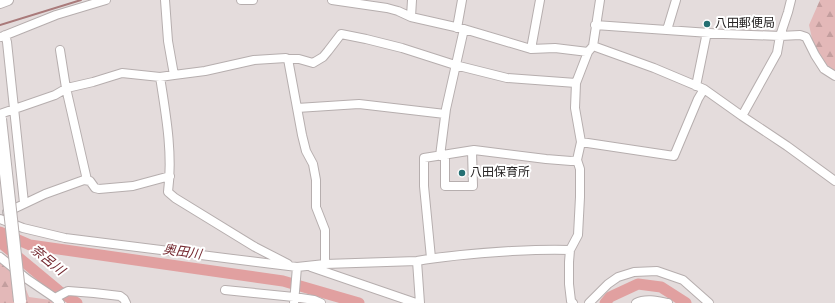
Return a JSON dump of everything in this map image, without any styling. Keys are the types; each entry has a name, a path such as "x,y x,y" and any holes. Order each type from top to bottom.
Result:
{"highway":[{"path":"0,119 20,301"}],"main road":[{"path":"0,2 8,0"}],"street":[{"path":"24,203 7,42 3,36 56,15 106,0"},
{"path":"165,0 168,41 174,75"},
{"path":"241,0 252,0"},
{"path":"332,0 387,8 411,17 460,28 530,49 590,49 654,68 700,87 787,146 835,181"},
{"path":"411,17 412,0"},
{"path":"462,0 455,64 445,114 443,156 445,186 473,186 472,151"},
{"path":"530,49 540,0"},
{"path":"573,303 571,301 569,284 570,250 578,235 580,169 577,160 581,142 575,108 576,83 594,38 600,0"},
{"path":"667,30 676,0"},
{"path":"742,116 776,53 791,0"},
{"path":"595,25 780,36 800,35 806,37 824,69 835,76"},
{"path":"581,142 674,156 698,99 707,32"},
{"path":"0,114 55,95 66,88 122,73 160,78 205,71 254,60 286,58 314,62 328,52 341,34 402,48 507,78 576,83"},
{"path":"60,50 66,88 87,180 98,189 133,186 170,176"},
{"path":"288,59 302,135 306,151 313,164 316,180 316,207 325,230 325,264"},
{"path":"160,78 169,143 170,176 168,192 174,198 255,247 297,270"},
{"path":"297,108 359,104 445,114"},
{"path":"431,258 424,186 424,158 472,151 559,160 577,160"},
{"path":"0,218 24,203 45,194 87,180"},
{"path":"0,218 23,228 65,238 297,270 308,266 325,264 418,261 481,252 554,249 570,250"},
{"path":"3,260 19,262"},
{"path":"3,260 58,300 68,291 120,296 126,303"},
{"path":"418,261 420,303"},
{"path":"308,266 416,303"},
{"path":"294,297 297,270"},
{"path":"589,303 608,284 618,277 634,272 657,270 683,280 709,303"},
{"path":"225,290 294,297 314,300 321,303"},
{"path":"636,303 639,301 652,300 668,303"}],"green space":[{"path":"820,0 835,0 835,78 813,43 809,25"},
{"path":"0,253 14,259 29,297 51,300 53,303 0,303"}],"waterway":[{"path":"0,25 81,0"},
{"name":"奥田川","path":"0,232 30,245 283,281 359,303"},
{"name":"奈呂川","path":"0,242 59,291 77,303"},
{"name":"奥田川","path":"605,303 610,297 638,284 661,287 686,303"}],"place":[{"name":"八田郵便局","path":"707,24"},
{"name":"八田保育所","path":"462,173"}]}
